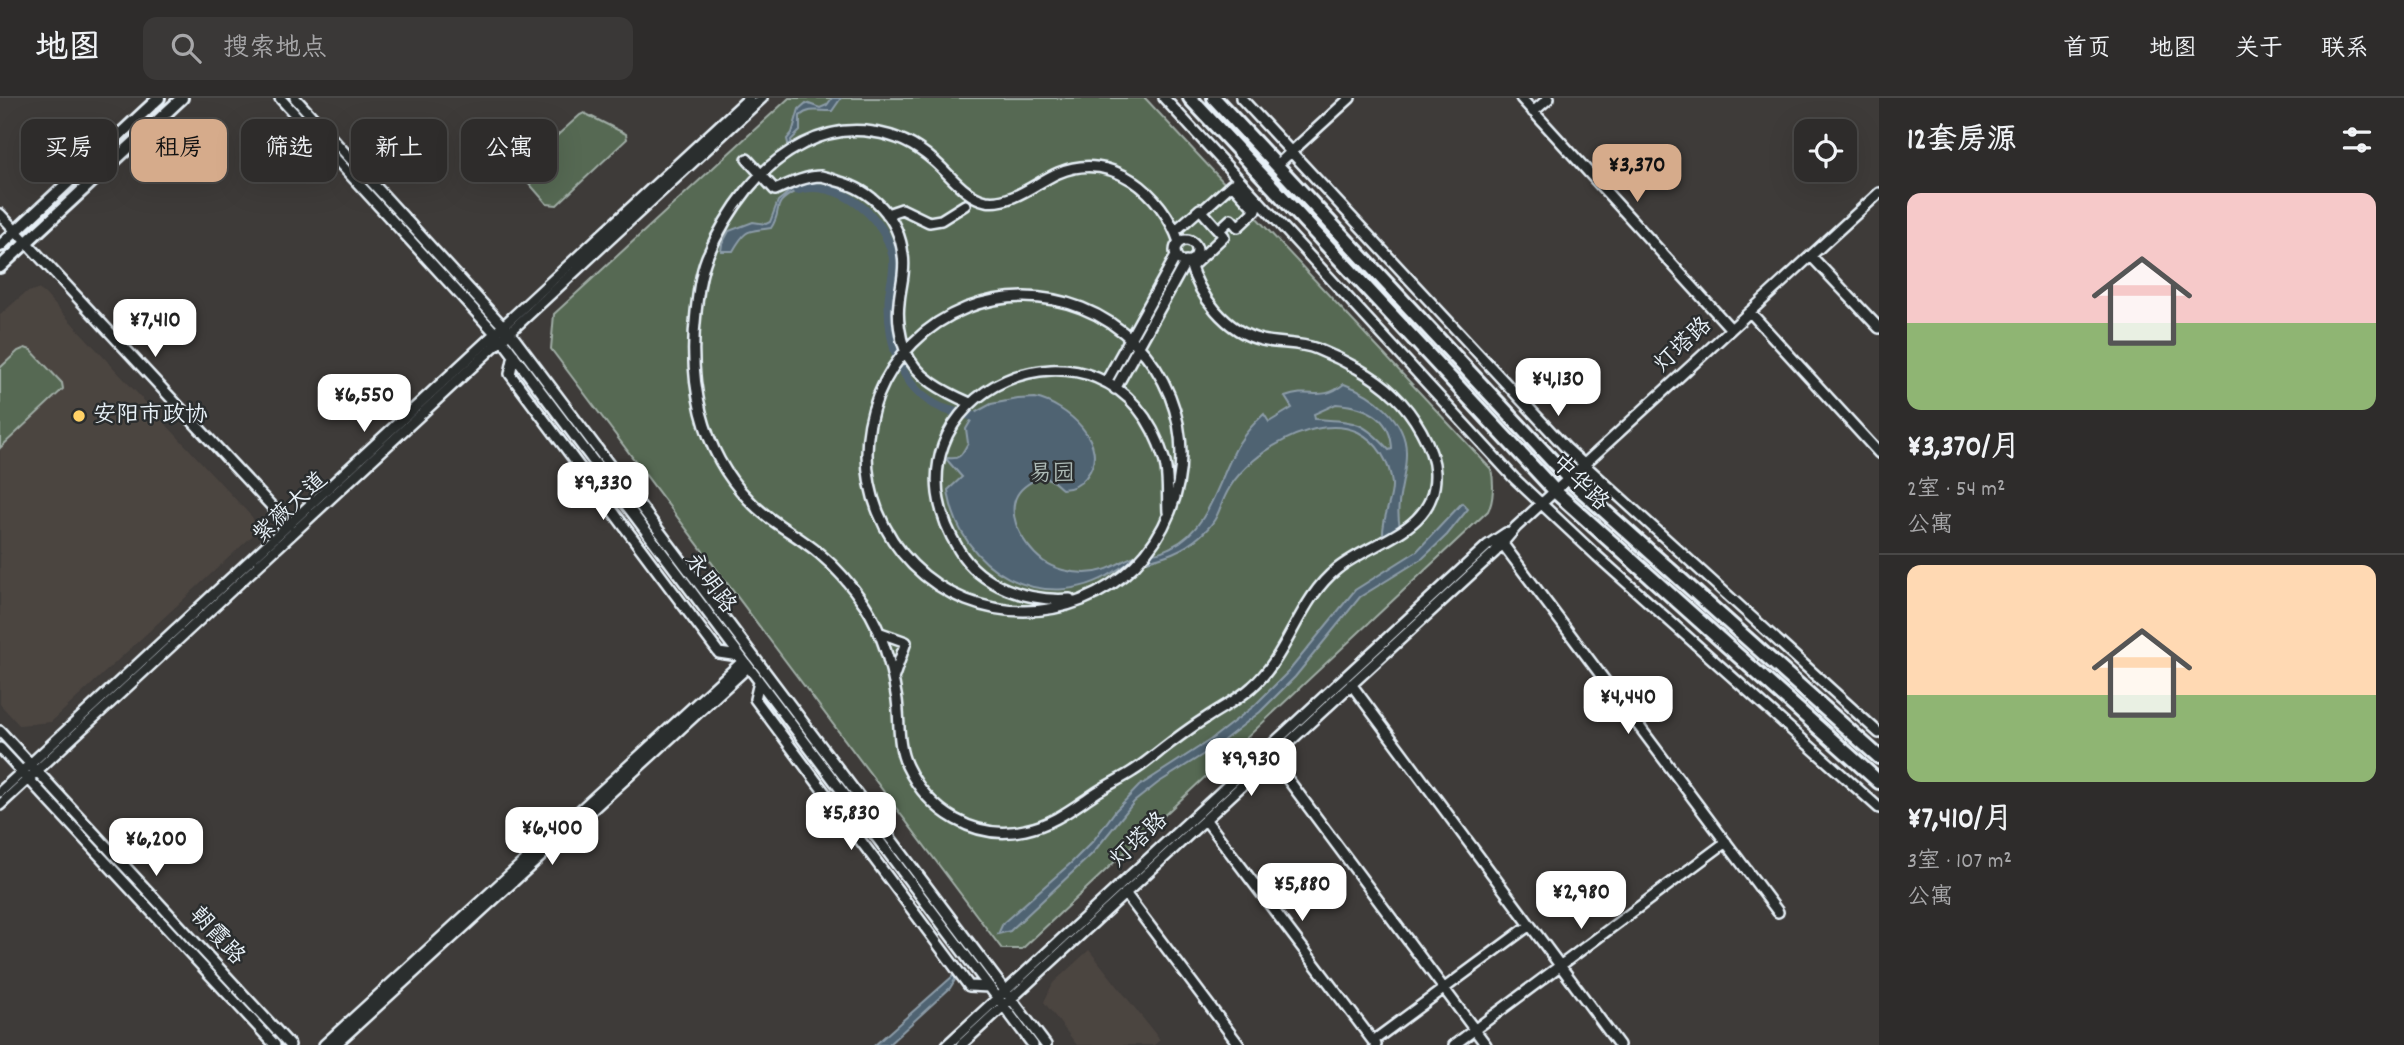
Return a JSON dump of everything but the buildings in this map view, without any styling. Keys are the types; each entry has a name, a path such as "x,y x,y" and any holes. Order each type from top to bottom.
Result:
{"highway":[{"name":"中华路","path":"1190,98 1555,491 1879,782"},
{"name":"中华路","path":"1214,98 1568,479 1879,757"}],"main road":[{"path":"0,246 159,98"},
{"path":"0,267 182,98"}],"street":[{"name":"永明路","path":"280,98 499,336 1032,1045"},
{"name":"永明路","path":"295,98 506,329 1046,1045"},
{"name":"紫薇大道","path":"0,792 33,768 499,336 749,98"},
{"name":"紫薇大道","path":"506,329 762,98"},
{"path":"1164,98 1514,478 1597,556 1879,808"},
{"path":"1241,98 1584,465 1879,733"},
{"path":"1277,166 1350,98"},
{"path":"1521,98 1731,329"},
{"path":"1534,113 1549,98"},
{"path":"1176,256 1188,263 1206,298 1230,326 1258,340 1311,346 1348,363 1394,394 1413,419 1430,450 1435,475 1429,505 1420,518 1406,529 1335,570 1311,597 1264,677 1241,697 1207,717 1136,770 1056,819 1023,831 986,831 958,823 930,802 906,765 898,735 897,702 878,632 871,615 852,586 821,555 750,502 722,465 701,415 694,376 693,337 698,292 706,260 741,198 761,174 798,146 828,133 850,129 901,138 930,156 967,191 987,201 1011,197 1059,173 1085,165 1107,168 1127,176 1149,193 1166,213 1179,242"},
{"path":"747,159 775,190 797,180 822,176 849,184 879,203 896,226 904,255 904,280 899,303 900,331 906,352 922,376 964,411"},
{"path":"1175,231 1232,184 1256,210 1238,227 1231,219 1219,230"},
{"name":"灯塔路","path":"947,1045 1125,893 1352,684 1541,503 1879,193"},
{"path":"887,214 902,209 929,222 941,220 965,205"},
{"path":"1188,263 1224,236 1202,211"},
{"path":"0,214 289,525"},
{"path":"1106,382 1176,256 1175,249 1179,242 1186,240 1193,243 1197,249 1195,257 1188,263 1115,389"},
{"path":"1811,256 1879,328"},
{"path":"1031,297 1059,301 1091,313 1124,332 1130,339 1153,364 1170,394 1178,421 1180,475 1175,499 1168,514 1136,566 1088,597 1051,609 1020,612 980,609 955,598 916,568 887,530 875,503 869,481 867,452 868,427 884,380 915,341 942,320 979,304 1003,298 1031,297"},
{"path":"1750,312 1879,453"},
{"name":"紫薇大道","path":"33,768 289,525 499,336"},
{"path":"514,355 510,373 518,385 719,653 743,661"},
{"path":"1088,597 1047,601 1024,597 994,584 963,557 947,531 938,503 936,471 943,447 964,411 990,387 1029,371 1066,369 1106,382 1128,398 1148,422 1164,460 1168,514"},
{"name":"灯塔路","path":"1008,995 1488,545 1516,527"},
{"path":"1502,543 1778,912"},
{"path":"878,632 906,642 892,680"},
{"path":"324,1045 743,661"},
{"path":"335,1045 743,661"},
{"path":"759,682 755,699 969,986 989,987"},
{"path":"1352,684 1619,1045"},
{"name":"朝霞路","path":"0,731 290,1045"},
{"name":"朝霞路","path":"0,748 275,1045"},
{"path":"1272,758 1486,1045"},
{"name":"紫薇大道","path":"0,805 25,775"},
{"path":"1205,819 1374,1043 1530,925"},
{"path":"1454,1045 1726,842"},
{"path":"1125,893 1239,1045"},
{"name":"灯塔路","path":"961,1045 1000,1002"}],"shaded area":[{"name":"安阳市政协","path":"38,289 252,517 256,526 252,536 51,722 19,725 0,704 0,315 25,293"},
{"path":"1089,950 1160,1040 1154,1045 1077,1045 1044,1002 1053,983"}],"green space":[{"name":"易园","path":"789,98 1145,98 1491,469 1493,490 1488,511 1022,949 1002,949 551,349 554,314"},
{"path":"584,113 626,134 627,139 557,205 547,204 528,182 557,182 557,136"},
{"path":"25,348 31,350 62,383 63,389 0,448 0,368"}],"water":[{"path":"832,98 841,98 832,111 811,111 800,116 800,131 791,140 792,146 789,148 787,139 792,133 799,109 806,103 820,108 827,105"},
{"path":"796,186 796,191 780,204 771,228 749,232 733,251 721,251 729,231 753,222 770,222 778,201"},
{"path":"1344,384 1366,394 1386,409 1400,429 1406,452 1399,508 1400,527 1383,536 1392,484 1389,468 1377,447 1358,432 1342,427 1324,428 1305,432 1269,449 1240,474 1226,494 1216,518 1200,536 1173,553 1142,562 1150,552 1171,547 1185,539 1196,528 1205,515 1239,443 1264,414 1269,422 1292,408 1285,397 1294,394 1322,394 1336,390","holes":["1336,404 1356,407 1374,415 1387,428 1392,449 1389,450 1364,427 1315,419 1314,414"]},
{"path":"1035,398 1059,408 1082,427 1094,452 1093,464 1086,477 1076,486 1062,489 1046,478 1035,480 1019,492 1014,513 1016,524 1027,545 1047,564 1080,573 1109,568 1141,554 1132,562 1087,585 1060,589 1033,587 1008,578 987,563 969,543 955,518 948,490 962,477 947,460 961,455 968,443 966,429 976,412 991,404"},
{"path":"1462,503 1468,509 1447,535 1423,558 1360,597 1295,677 1260,712 1215,747 1158,783 1134,802 1092,854 1010,931 998,934 1003,923 1093,841 1116,810 1139,786 1210,740 1254,706 1289,671 1355,590 1417,551"},
{"path":"962,968 950,988 888,1045 875,1045"}],"waterway":[{"path":"797,190 828,189 843,195 870,215 880,227 893,256 889,315 899,362 915,389 927,400 942,408 973,416"}],"place":[{"name":"安阳市政协","path":"79,416"}]}
